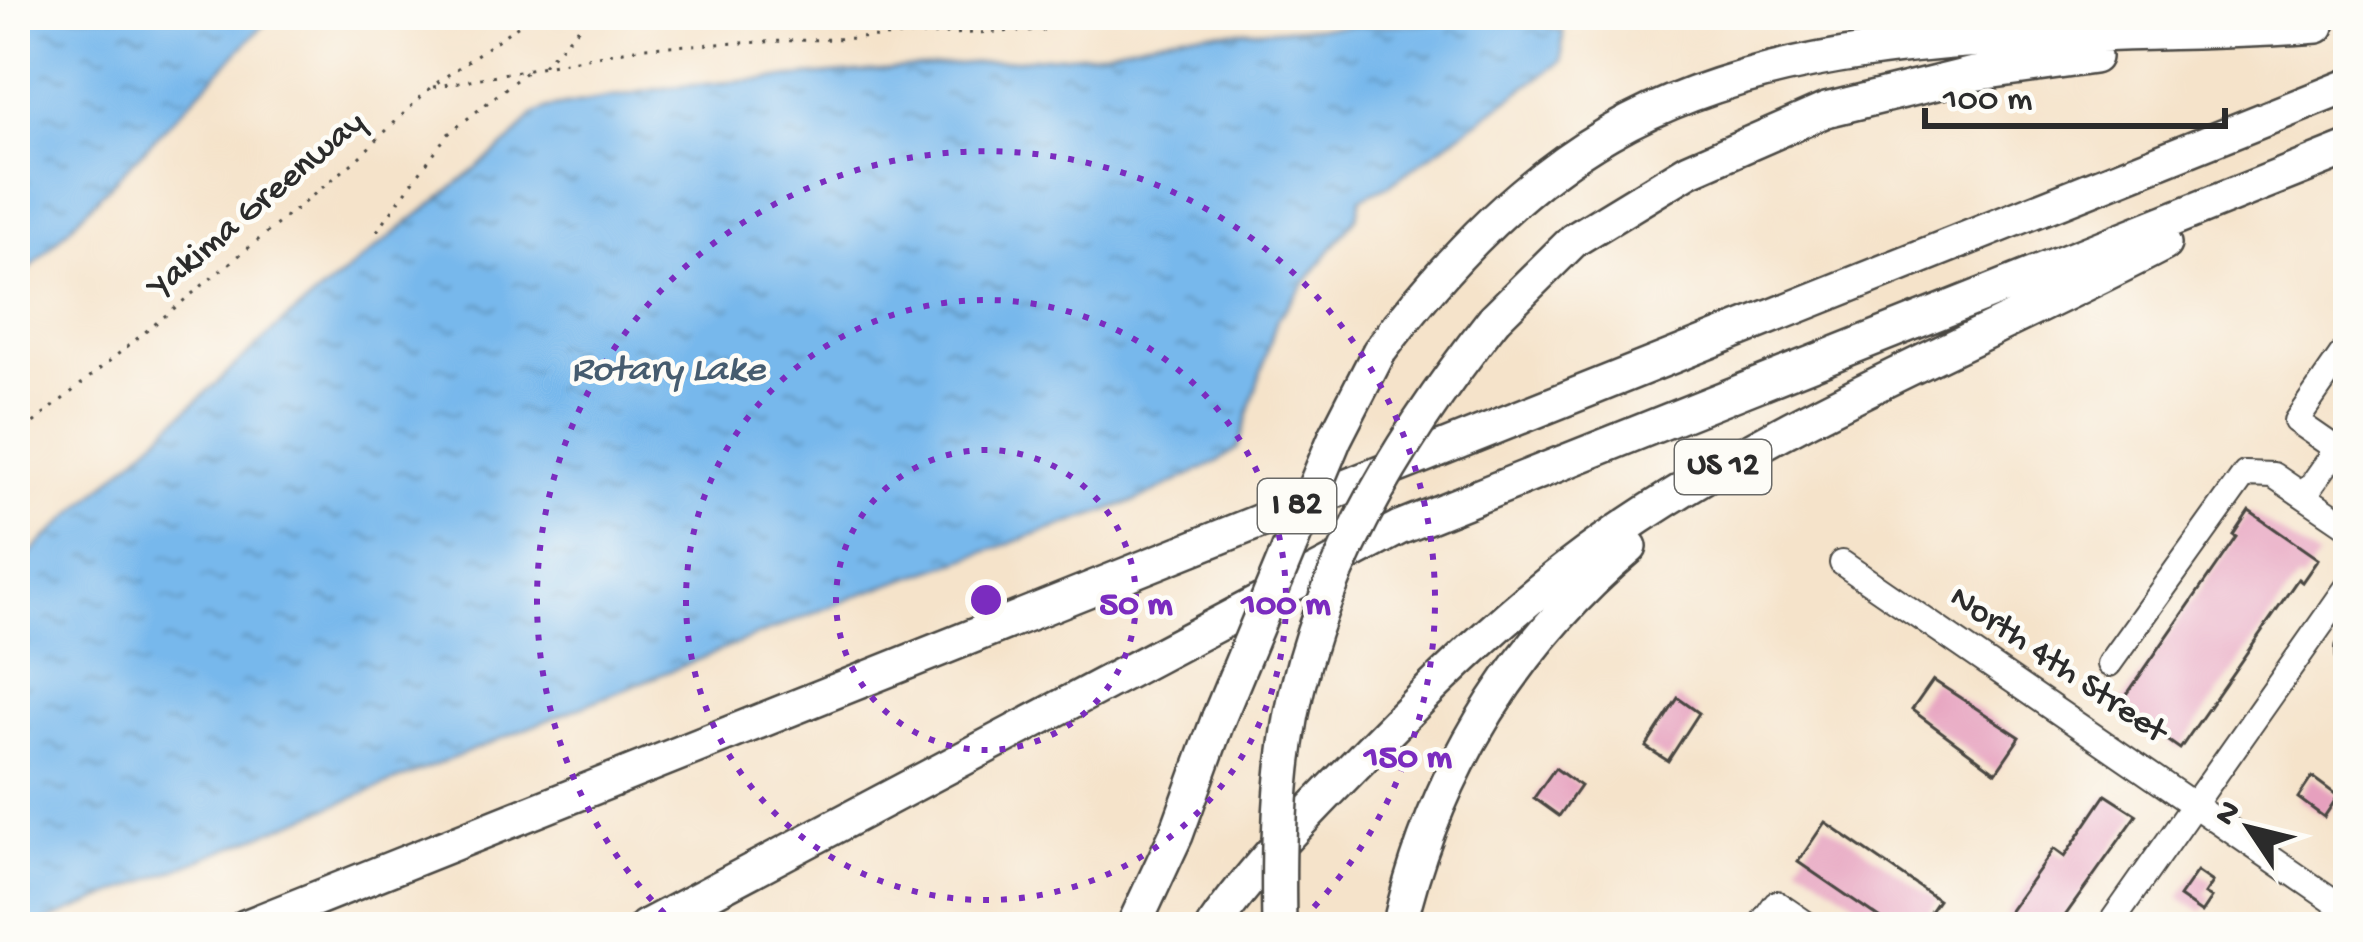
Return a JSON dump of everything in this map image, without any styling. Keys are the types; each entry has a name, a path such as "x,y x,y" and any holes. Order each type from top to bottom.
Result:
{"highway":[{"path":"1279,927 1278,820 1287,738 1311,644 1357,522 1417,424 1493,320 1574,240 1689,170 1826,110 1973,74 2332,22"},
{"path":"1133,927 1176,835 1219,717 1335,438 1379,352 1461,252 1531,190 1609,133 1693,94 1829,56 2332,22"},
{"name":"I 82","path":"245,927 2348,86"},
{"name":"I 82","path":"645,927 1399,528 2343,151"},
{"name":"US 12","path":"1213,927 1314,807 1470,648 1587,554 1729,463 1862,390 2151,251 2343,151"},
{"path":"1399,927 1415,858 1452,766 1508,674 1601,571 1729,463"}],"street":[{"path":"2304,496 2342,453 2296,421 2348,346"},
{"path":"2109,664 2245,474 2272,475 2348,526"},
{"name":"North 4th Street","path":"1842,563 2348,911"},
{"path":"2108,927 2348,586"},
{"path":"1759,927 1776,903 1811,927"}],"path":[{"name":"Yakima Greenway","path":"15,438 355,161 431,87 533,15"},
{"path":"542,66 591,15"},
{"path":"431,87 645,47 1045,30 1084,15"},
{"path":"377,231 447,135 530,69"}],"water":[{"path":"15,15 273,15 15,284"},
{"name":"Rotary Lake","path":"1524,19 1563,31 1562,61 1389,185 1361,198 1357,216 1277,319 1238,448 1217,462 1138,500 864,593 32,927 15,927 15,567 279,326 511,141 533,115 548,108 671,87 1094,53 1183,33"}],"building":[{"path":"2249,511 2318,559 2302,582 2298,579 2180,749 2119,706 2236,537"},
{"path":"1933,680 2020,737 1996,772 1912,710"},
{"path":"1678,698 1699,713 1668,761 1646,747"},
{"path":"1555,768 1580,786 1559,816 1534,798"},
{"path":"2312,777 2338,796 2324,817 2298,798"},
{"path":"2106,795 2137,815 2057,927 2023,927 2006,915 2053,849 2064,857"},
{"path":"1825,822 1938,900 1919,927 1893,927 1798,862"},
{"path":"2197,871 2213,882 2205,894 2212,898 2202,913 2179,897"}]}
